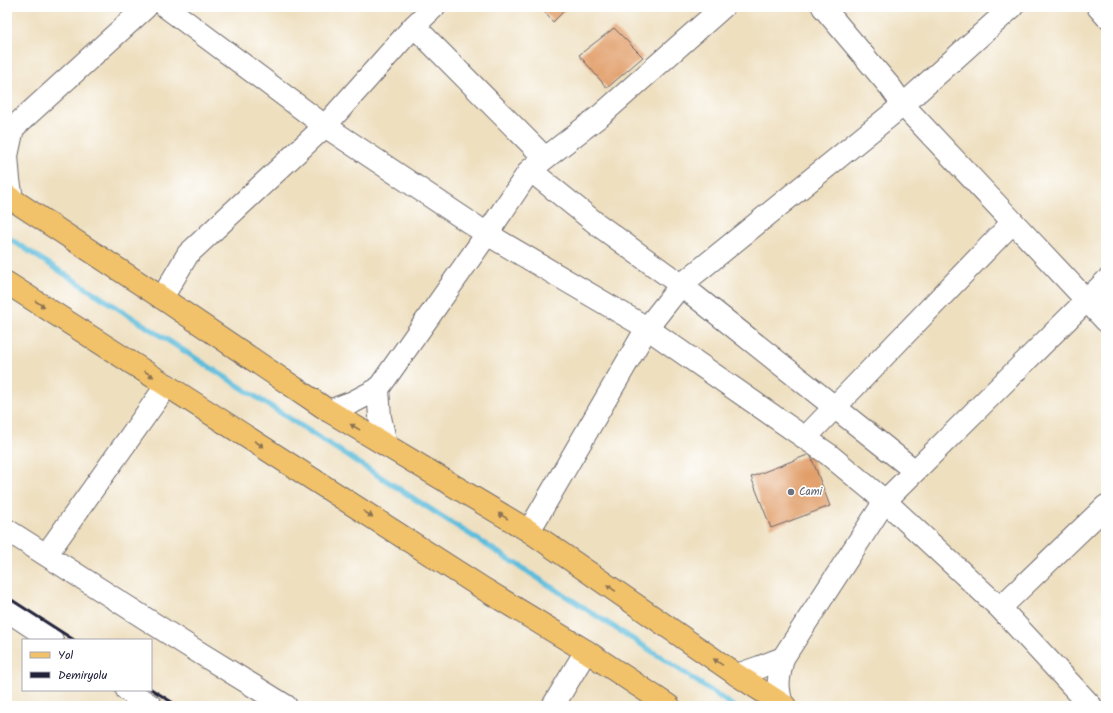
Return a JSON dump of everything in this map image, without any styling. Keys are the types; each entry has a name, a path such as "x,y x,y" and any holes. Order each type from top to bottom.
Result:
{"main road":[{"path":"9,198 162,298 329,411 529,531 737,675 784,705"},
{"path":"7,283 484,589 586,651 669,706"}],"street":[{"path":"9,198 7,156 10,129 146,7"},
{"path":"166,7 325,126 487,234 647,328 828,454 885,501 1000,608 1091,706"},
{"path":"162,298 188,254 325,126 414,26 434,7"},
{"path":"329,411 353,402 378,389 538,164 601,115 723,7"},
{"path":"823,7 891,88 903,105 1106,321"},
{"path":"529,531 647,328 681,285 903,105 1012,7"},
{"path":"1098,7 1106,16"},
{"path":"414,26 538,164 597,224 681,285 915,471"},
{"path":"805,438 1013,222"},
{"path":"784,705 778,691 783,658 885,501 1106,281"},
{"path":"46,555 167,385"},
{"path":"378,389 380,417 386,445"},
{"path":"1000,608 1106,506"},
{"path":"7,530 286,706"},
{"path":"7,610 50,639"},
{"path":"553,706 586,651"},
{"path":"737,675 783,658"},
{"path":"128,691 150,706"}],"building":[{"path":"540,7 568,7 553,22"},
{"path":"614,28 643,57 607,88 579,55"},
{"name":"Cami","path":"810,454 830,506 771,528 751,477"}],"waterway":[{"path":"7,237 670,663 733,706"}],"railway":[{"path":"7,597 72,639"},
{"path":"152,690 178,706"}],"place":[{"name":"Cami","path":"791,492"}]}
